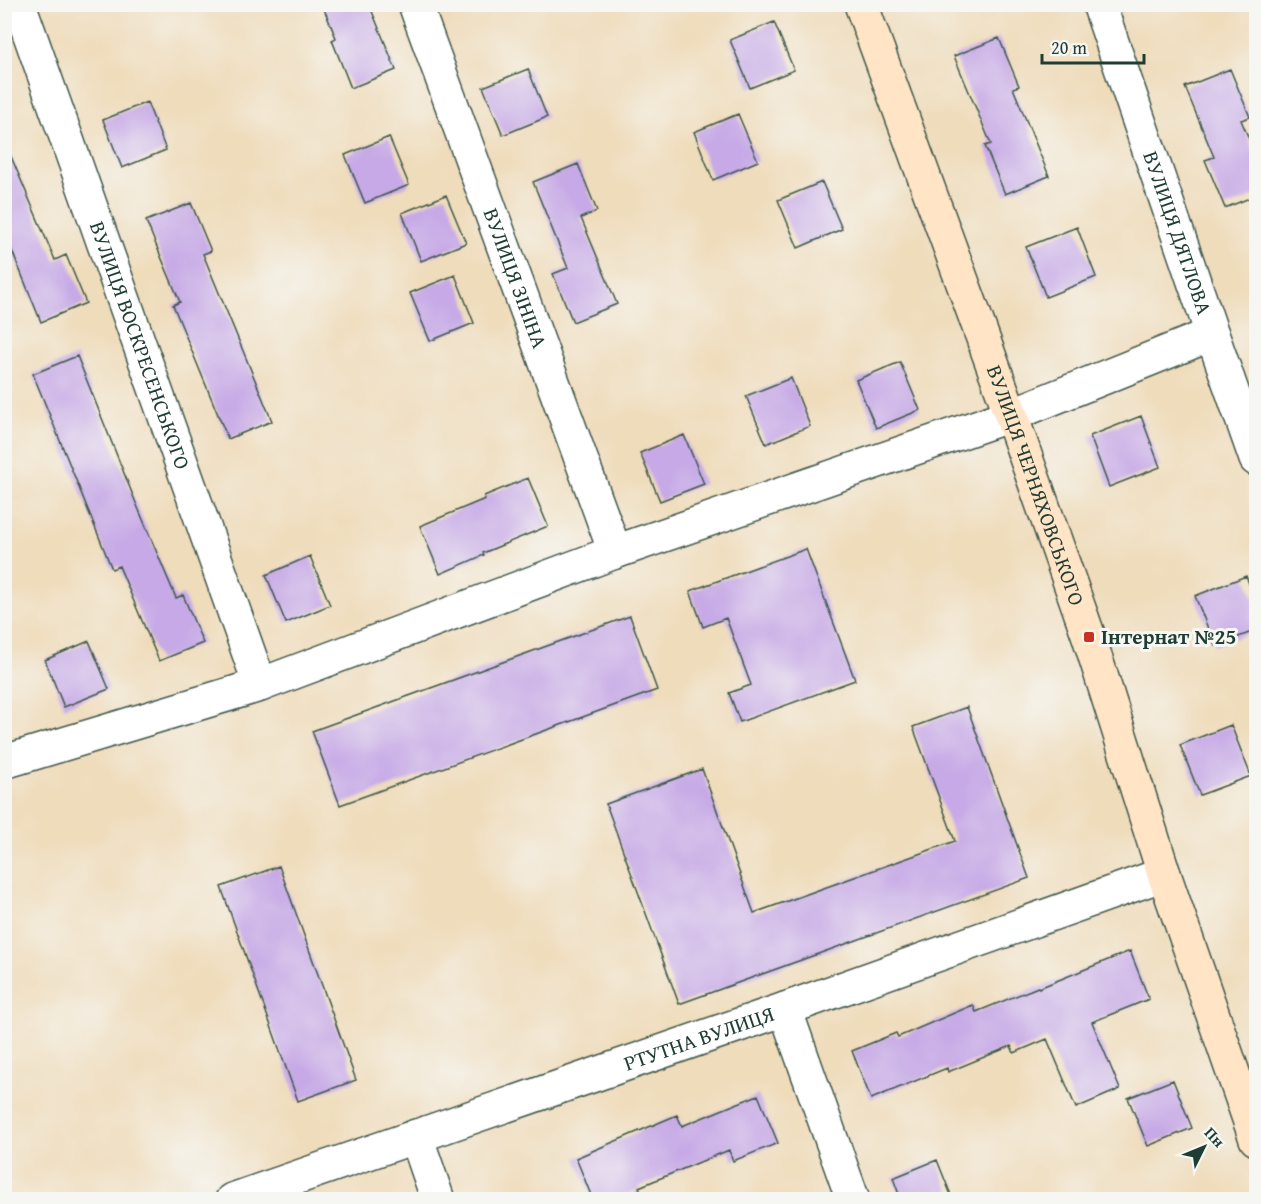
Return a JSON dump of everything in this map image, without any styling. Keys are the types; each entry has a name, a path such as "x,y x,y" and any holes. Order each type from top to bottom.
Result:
{"main road":[{"name":"ВУЛИЦЯ ЧЕРНЯХОВСЬКОГО","path":"861,4 1089,638 1164,874 1257,1139"}],"street":[{"name":"ВУЛИЦЯ ВОСКРЕСЕНСЬКОГО","path":"19,4 260,685"},
{"name":"ВУЛИЦЯ ЗІНІНА","path":"415,4 615,552"},
{"name":"ВУЛИЦЯ ДЯТЛОВА","path":"1099,4 1257,459"},
{"path":"4,762 260,685 615,552 1011,416 1212,334"},
{"name":"РТУТНА ВУЛИЦЯ","path":"232,1200 786,1009 1164,874"},
{"path":"786,1009 853,1200"},
{"path":"416,1136 438,1200"}],"building":[{"path":"322,4 369,4 396,70 351,88 332,40 336,38"},
{"path":"774,22 794,70 750,88 730,40"},
{"path":"999,38 1019,86 1013,88 1049,176 1005,194 985,146 991,144 954,56"},
{"path":"528,69 547,117 503,135 483,87"},
{"path":"1230,69 1250,117 1241,120 1257,158 1257,195 1225,208 1205,160 1214,157 1185,87"},
{"path":"147,102 166,150 122,168 103,120"},
{"path":"738,114 758,161 713,180 694,132"},
{"path":"389,137 409,185 365,203 345,155"},
{"path":"4,140 55,260 66,255 86,303 41,322 4,231"},
{"path":"578,164 597,211 581,218 617,304 573,322 553,274 568,268 533,182"},
{"path":"822,182 842,229 798,248 778,200"},
{"path":"446,195 466,243 421,261 402,213"},
{"path":"191,203 211,251 203,254 272,421 228,439 173,305 180,302 146,221"},
{"path":"1077,227 1096,277 1046,297 1026,247"},
{"path":"455,275 474,323 430,341 410,293"},
{"path":"77,356 176,598 183,595 203,643 159,661 119,566 112,569 33,374"},
{"path":"900,362 920,410 876,428 856,380"},
{"path":"791,378 810,426 766,444 746,396"},
{"path":"1141,416 1160,467 1109,487 1090,436"},
{"path":"684,435 704,484 660,501 640,453"},
{"path":"528,478 548,526 440,574 420,526"},
{"path":"806,549 855,680 740,722 729,693 751,685 726,618 703,627 690,591"},
{"path":"310,556 330,605 286,623 266,575"},
{"path":"1246,576 1257,604 1257,630 1215,646 1195,596"},
{"path":"630,616 657,690 340,805 312,731"},
{"path":"89,641 109,689 64,707 45,660"},
{"path":"967,707 1029,878 679,1004 606,804 702,769 754,913 955,841 913,727"},
{"path":"1231,725 1251,776 1200,795 1180,745"},
{"path":"279,866 356,1080 298,1101 221,887"},
{"path":"1130,951 1149,999 1092,1022 1120,1089 1076,1108 1047,1039 1014,1053 1011,1046 948,1072 947,1068 871,1099 852,1051 896,1033 898,1037 973,1005 976,1012"},
{"path":"1173,1080 1192,1128 1148,1146 1128,1098"},
{"path":"758,1095 778,1143 733,1161 729,1150 613,1200 593,1200 576,1158 677,1115 682,1126"},
{"path":"937,1160 953,1200 901,1200 893,1178"}],"place":[{"name":"Інтернат №25","path":"1089,637"}]}
